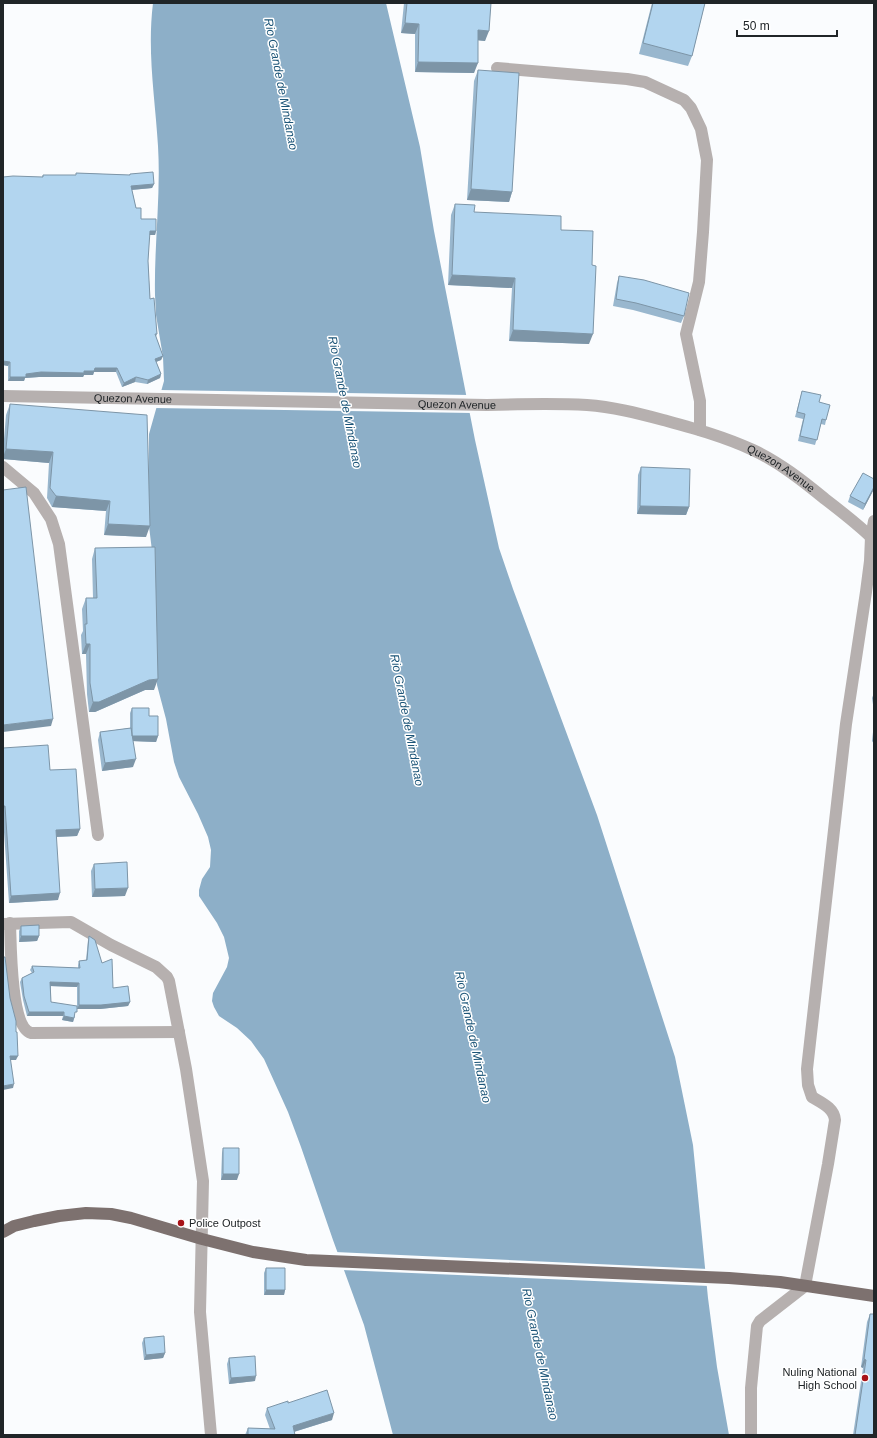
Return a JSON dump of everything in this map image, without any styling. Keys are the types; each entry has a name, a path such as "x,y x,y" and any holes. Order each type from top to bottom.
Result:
{"main road":[{"path":"3,1232 14,1226 34,1220 60,1216 111,1214 146,1222 202,1239 253,1252 306,1260 729,1278 780,1282 874,1296"}],"street":[{"path":"497,68 627,79 645,82 684,100 697,118 701,128 706,160 704,232 699,282 686,334 700,401 700,430"},
{"name":"Quezon Avenue","path":"3,396 487,405 564,404 640,414 700,430 742,445 779,464 820,495 872,538"},
{"path":"3,467 34,493 51,519 59,544 98,835"},
{"path":"751,1435 751,1388 757,1326 760,1321 805,1286 835,1120 831,1110 826,1105 812,1097 808,1085 807,1069 846,724 869,569 874,521"},
{"path":"179,1032 26,1032 20,1023 13,987 6,923 70,922 111,945 156,967 169,981 179,1032 186,1069 203,1181 200,1312 212,1435"}],"water":[{"name":"Rio Grande de Mindanao","path":"153,3 386,3 420,147 434,231 475,440 499,548 597,815 675,1057 693,1145 708,1298 717,1367 729,1435 393,1435 364,1325 288,1112 264,1059 251,1041 237,1028 219,1016 214,1007 212,1001 213,993 227,967 229,958 224,937 217,923 199,896 202,879 210,867 211,850 208,837 179,777 174,762 166,719 157,685 153,559 148,518 149,434 164,381 163,357 156,315 155,295 159,164 151,57 151,21"}],"pier":[{"path":"160,390 469,395 472,413 154,408"},
{"path":"335,1252 708,1269 709,1286 342,1270"}],"building":[{"path":"407,3 491,3 489,31 478,30 478,63 418,62 419,24 405,23"},
{"path":"653,3 705,3 692,56 643,43"},
{"path":"478,70 519,73 512,192 471,189"},
{"path":"153,172 154,184 131,186 136,208 141,208 141,219 156,219 156,231 150,231 148,261 150,299 154,298 157,334 155,334 163,356 155,359 161,374 148,380 136,377 124,383 117,368 95,368 94,371 84,371 84,373 41,372 26,374 26,377 10,377 10,362 3,361 3,177 43,177 43,175 76,175 76,173 130,175"},
{"path":"455,204 475,205 474,212 561,216 561,230 593,231 592,265 596,266 593,334 513,330 515,278 452,275"},
{"path":"619,276 644,280 689,293 684,316 616,299"},
{"path":"802,391 821,395 819,402 830,405 826,420 822,419 817,440 800,436 805,414 797,412"},
{"path":"10,404 147,415 150,526 108,524 110,501 56,496 50,488 53,452 6,449"},
{"path":"641,467 690,469 689,507 640,506"},
{"path":"863,473 874,479 874,487 865,504 850,496"},
{"path":"26,487 53,719 3,725 3,490"},
{"path":"155,547 158,679 149,680 99,702 93,702 90,683 90,644 86,644 85,624 87,624 86,598 97,598 95,548"},
{"path":"132,708 149,708 149,716 158,716 158,736 132,736"},
{"path":"131,728 136,759 105,763 100,732"},
{"path":"48,745 50,770 76,769 80,829 56,830 60,893 11,896 5,806 3,806 3,748"},
{"path":"127,862 128,888 95,889 94,864"},
{"path":"39,925 39,936 21,936 21,926"},
{"path":"89,936 95,940 102,963 112,959 113,988 128,986 130,1002 101,1005 79,1005 79,983 50,982 51,1002 77,1006 77,1012 75,1012 74,1018 64,1016 64,1012 29,1012 24,996 22,978 34,972 32,966 80,968 79,961 87,960"},
{"path":"3,957 5,957 10,998 16,1021 18,1056 10,1056 14,1084 3,1086"},
{"path":"223,1148 239,1148 239,1174 223,1174"},
{"path":"266,1268 285,1268 285,1290 266,1290"},
{"name":"Nuling National High School","path":"870,1314 874,1314 874,1429 873,1435 855,1435 866,1360 864,1359"},
{"path":"164,1336 165,1353 146,1355 144,1338"},
{"path":"255,1356 256,1376 231,1378 229,1358"},
{"path":"327,1390 334,1413 293,1426 295,1435 248,1435 248,1428 275,1429 267,1408 288,1401 288,1403"}],"place":[{"name":"Police Outpost","path":"181,1223"},
{"name":"Nuling National High School","path":"865,1378"}]}
